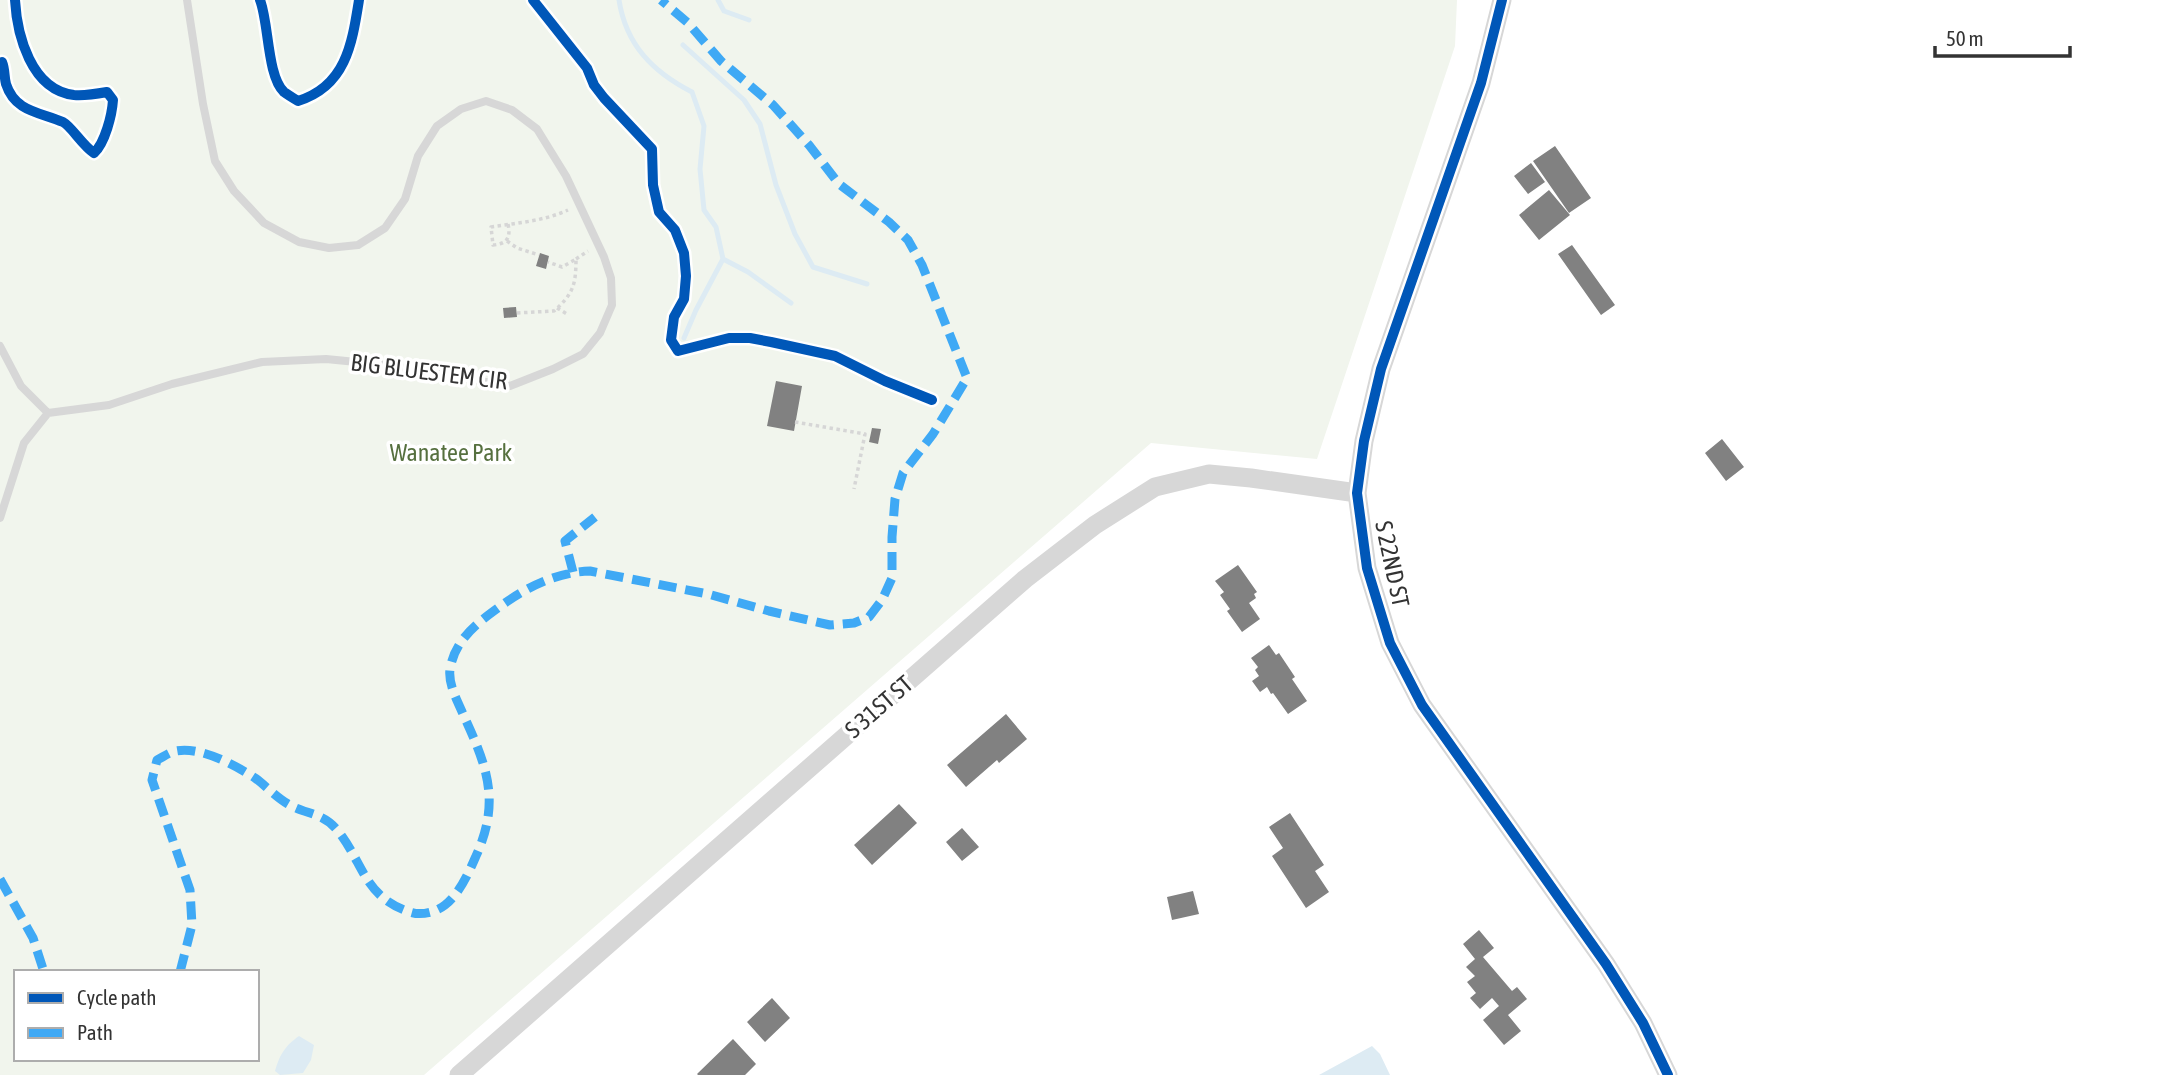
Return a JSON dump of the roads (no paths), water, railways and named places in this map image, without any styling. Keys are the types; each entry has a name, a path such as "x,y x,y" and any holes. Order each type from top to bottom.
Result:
{"street":[{"name":"S 22ND ST","path":"1502,0 1481,83 1381,369 1364,442 1357,494 1367,568 1390,643 1422,705 1608,966 1643,1023 1668,1075"},
{"name":"S 31ST ST","path":"458,1075 1025,579 1095,525 1155,487 1209,474 1357,494"}],"lane":[{"name":"BIG BLUESTEM CIR","path":"48,413 109,405 172,384 262,362 326,359 510,386 583,354 600,333 612,305 611,278 604,257 566,176 537,129 512,110 486,101 461,110 436,126 418,156 405,199 385,228 358,245 329,248 299,242 264,223 234,191 215,161 187,0"},
{"path":"0,346 21,386 48,413 24,443 0,519"}],"waterway":[{"path":"619,0 628,31 635,44 665,76 692,92 704,126 700,169 704,210 716,227 723,259 684,338"},
{"path":"718,0 724,11 749,20"},
{"path":"683,45 744,100 760,124 776,185 795,234 813,267 867,284"},
{"path":"723,259 748,272 791,303"}],"park label":[{"name":"Wanatee Park","path":"451,453"}]}
